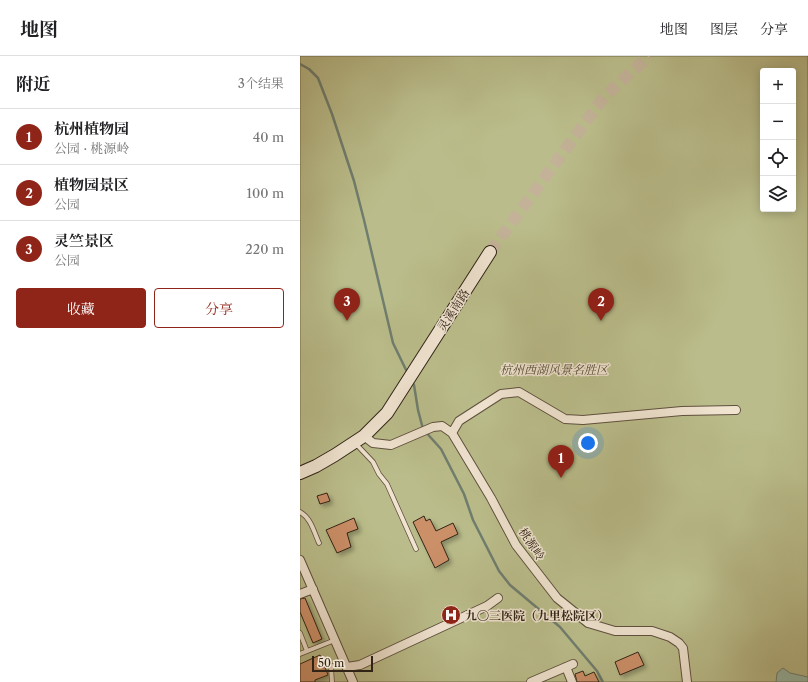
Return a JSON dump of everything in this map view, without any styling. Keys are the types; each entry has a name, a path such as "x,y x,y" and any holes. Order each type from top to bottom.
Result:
{"main road":[{"name":"灵溪南路","path":"359,439 387,413 490,252"},
{"path":"300,473 316,466 359,439"}],"street":[{"path":"359,439 373,443 391,445 433,427 442,426 452,433 458,421 501,394 519,392 565,419 583,420 682,411 736,410"},
{"name":"桃源岭","path":"452,433 491,498 516,545 557,598 588,623 615,631 652,631 670,637 683,648 687,682"},
{"path":"300,560 353,682"},
{"path":"300,594 312,589"},
{"path":"345,664 360,665 487,606 498,598"},
{"path":"531,682 569,665 572,682"}],"lane":[{"path":"359,439 379,474 387,484 416,549"},
{"path":"300,512 310,521 319,544"},
{"path":"300,633 307,651"},
{"path":"300,654 335,640"},
{"path":"332,682 331,666 345,664"}],"green space":[{"name":"杭州西湖风景名胜区","path":"300,56 808,56 808,682 300,682"}],"shaded area":[{"path":"783,668 790,673 808,677 808,682 776,682 777,673"}],"building":[{"path":"327,493 330,501 320,504 317,496"},
{"path":"424,516 426,521 430,519 436,531 453,523 458,534 441,542 449,560 435,568 413,522"},
{"path":"354,518 358,529 347,533 351,547 337,553 326,530"},
{"path":"305,598 322,639 313,643 300,612 300,599"},
{"path":"638,652 644,665 620,675 615,662"},
{"path":"320,655 328,675 315,680 315,682 300,682 300,664"},
{"path":"583,671 585,676 594,672 599,682 577,682 575,674"}],"waterway":[{"path":"300,64 309,69 318,78 332,114 354,181 393,343 408,374"},
{"path":"412,382 414,385 423,429 441,449 464,494 473,520 499,571 510,585 560,627 597,671 603,682"}],"tunnel":[{"path":"490,252 604,97 649,56"}],"place":[{"name":"灵竺景区","path":"347,321"},
{"name":"植物园景区","path":"601,321"},
{"name":"杭州植物园","path":"561,478"},
{"name":"九〇三医院（九里松院区）","path":"451,615"}]}
